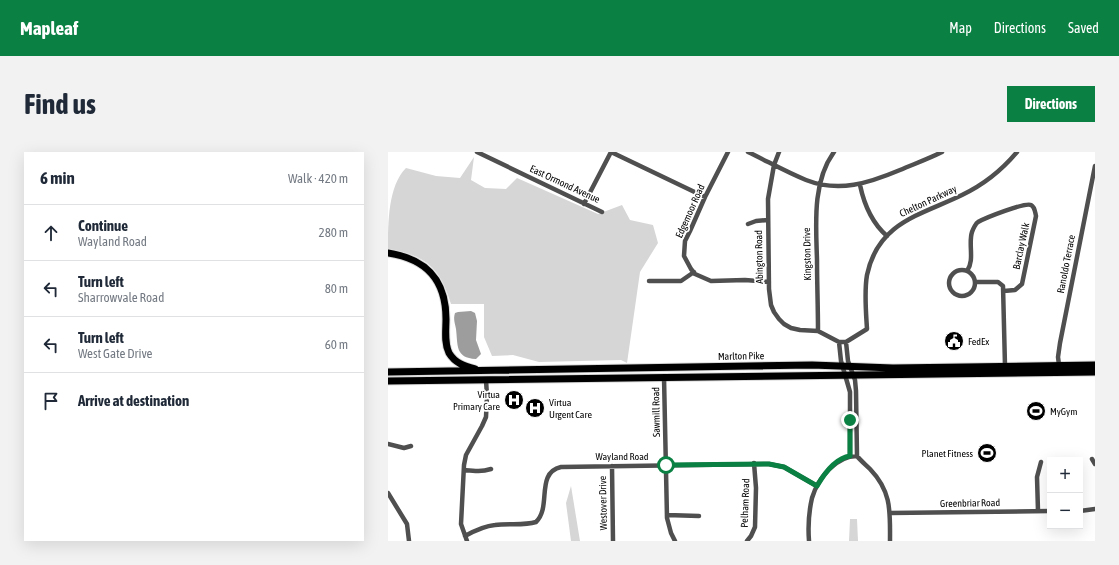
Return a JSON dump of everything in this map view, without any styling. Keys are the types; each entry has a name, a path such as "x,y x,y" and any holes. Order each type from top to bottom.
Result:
{"highway":[{"path":"388,253 413,259 425,267 433,275 440,285 445,303 446,341 450,354 458,363 480,371"},
{"name":"Marlton Pike","path":"388,372 739,366 848,370 1095,372"},
{"name":"Marlton Pike","path":"388,381 664,377 848,370 864,368 1095,366"},
{"path":"1070,372 1073,368 1095,366"}],"street":[{"name":"East Ormond Avenue","path":"477,152 486,154 602,212"},
{"path":"584,204 611,152 705,197"},
{"name":"Edgemoor Road","path":"694,272 686,262 684,256 685,242 705,197 728,152"},
{"path":"748,152 806,180 821,184 846,186 860,185 885,177 942,152"},
{"name":"Abington Road","path":"779,152 774,165 768,199 769,282 772,305 774,312 779,319 791,328 800,330 818,330"},
{"name":"Kingston Drive","path":"818,330 816,221 818,197 823,173 830,157 834,152"},
{"name":"Chelton Parkway","path":"843,342 866,329 866,294 868,274 873,257 887,236 904,222 980,186 1003,167 1017,152"},
{"name":"Ranoldo Terrace","path":"1059,366 1058,357 1060,342 1095,166"},
{"path":"860,185 875,224 887,236"},
{"name":"Barclay Walk","path":"967,271 970,266 972,231 977,222 1018,206 1026,204 1030,205 1034,208 1036,216 1022,284 1015,290 1004,291"},
{"path":"748,224 756,221 768,220"},
{"path":"958,270 967,271 973,275 975,282 973,290 967,295 959,295 952,290 949,284 952,276 958,270"},
{"path":"649,281 681,281 694,272 711,281 745,280 769,282"},
{"path":"975,282 999,282 1003,286 1005,366"},
{"path":"818,330 843,342"},
{"path":"843,342 848,370 854,456 870,469 882,484 887,494 890,506 890,541"},
{"path":"843,342 848,370 856,391 854,456"},
{"name":"Sawmill Road","path":"664,377 667,515 668,526 674,541"},
{"path":"468,541 461,524 464,470 466,455 486,418 486,380"},
{"path":"388,444 404,448 411,446"},
{"path":"809,541 808,533 812,499 817,486 835,464 843,458 854,456"},
{"path":"1092,459 1095,464"},
{"path":"1038,511 1037,477 1041,462"},
{"name":"Wayland Road","path":"465,536 485,527 494,525 522,525 536,522 541,515 546,481 552,471 561,467 754,463 779,465 817,486"},
{"name":"Pelham Road","path":"747,541 755,527 756,488 754,463"},
{"name":"Westover Drive","path":"612,466 613,541"},
{"path":"464,470 477,472 491,469"},
{"path":"388,493 390,499 407,524 409,541"},
{"path":"1083,511 1095,510"},
{"name":"Greenbriar Road","path":"890,513 1047,511"},
{"path":"667,515 699,516"}],"shaded area":[{"path":"474,157 471,180 485,188 506,189 517,178 598,214 622,205 630,220 653,225 658,243 640,272 627,363 621,360 539,362 513,355 492,356 484,337 484,304 451,304 442,281 429,265 412,255 388,249 388,228 392,195 400,176 406,168 436,176 460,178"},
{"path":"471,311 475,313 477,321 476,340 481,354 476,359 464,356 459,350 454,319 455,313"},
{"path":"571,486 580,541 571,541 566,503"},
{"path":"850,519 857,519 858,541 849,541"}],"place":[{"name":"FedEx","path":"954,341"},
{"name":"Virtua Primary Care","path":"514,400"},
{"name":"Virtua Urgent Care","path":"535,408"},
{"name":"MyGym","path":"1036,411"},
{"name":"Planet Fitness","path":"987,453"}],"route":[{"path":"666,465 754,463 779,465 817,486 830,468 843,458 850,456 850,420"}]}
